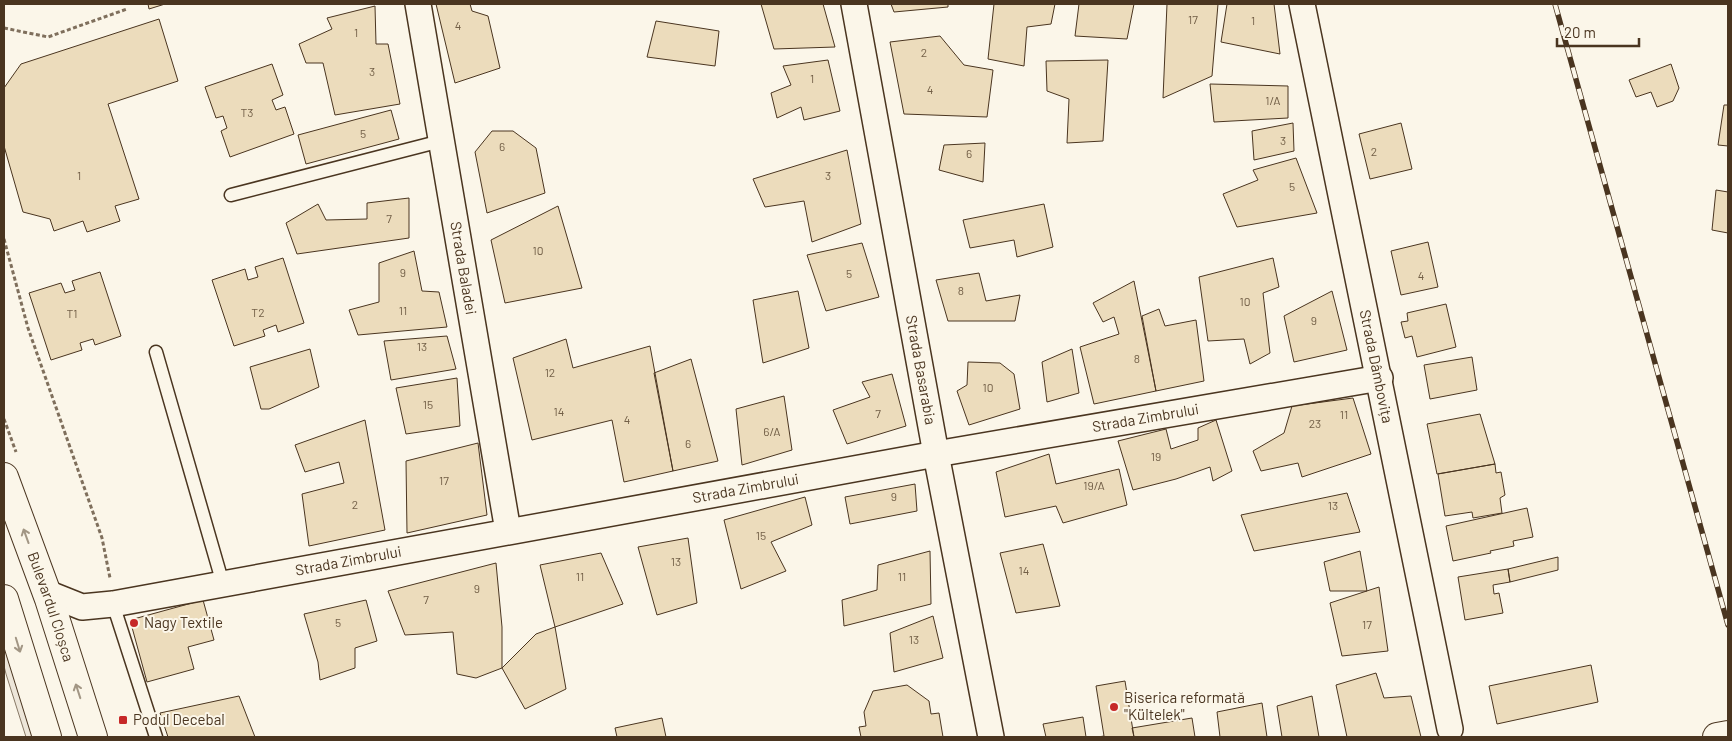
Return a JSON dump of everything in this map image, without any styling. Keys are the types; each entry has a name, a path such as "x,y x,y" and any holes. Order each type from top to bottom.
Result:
{"main road":[{"name":"Bulevardul Cloșca","path":"4,476 47,593 93,737"},
{"path":"4,599 47,737"},
{"path":"1717,737 1728,734"}],"street":[{"name":"Strada Baladei","path":"418,4 508,531"},
{"name":"Strada Basarabia","path":"854,4 936,454 991,737"},
{"name":"Strada Dâmbovița","path":"1302,4 1380,378 1450,729"},
{"name":"Strada Zimbrului","path":"47,593 82,607 113,604 936,454 1380,378"}],"lane":[{"path":"231,195 441,141"},
{"path":"156,352 223,584"},
{"path":"113,604 156,737"}],"path":[{"path":"4,28 48,37 127,9"},
{"path":"4,239 28,328 102,538 113,604"},
{"path":"4,419 16,453"}],"shaded area":[{"path":"4,640 33,737 26,737 6,674 4,666"}],"building":[{"path":"148,4 165,4 149,9"},
{"path":"436,4 470,4 472,11 488,16 500,68 455,83"},
{"path":"761,4 823,4 835,47 774,49"},
{"path":"891,4 948,4 948,7 894,12"},
{"path":"994,4 1055,4 1051,24 1027,27 1024,66 988,59"},
{"path":"1079,4 1134,4 1127,39 1075,36"},
{"path":"1167,4 1218,4 1212,76 1163,98"},
{"path":"1227,4 1274,4 1280,54 1221,42"},
{"path":"375,6 376,44 388,44 400,104 335,115 323,63 306,63 299,44 332,29 327,18"},
{"path":"159,19 178,81 108,104 139,199 115,206 120,221 87,232 83,221 54,231 50,219 23,212 4,146 4,88 21,64"},
{"path":"656,21 719,31 715,66 647,57"},
{"path":"940,36 964,65 993,70 987,117 904,114 890,42"},
{"path":"828,60 840,111 804,120 801,107 777,118 771,93 791,85 783,66"},
{"path":"1108,60 1103,141 1067,143 1069,99 1047,91 1046,61"},
{"path":"272,64 283,95 272,100 276,110 285,107 294,134 230,157 221,131 227,128 223,116 216,118 205,87"},
{"path":"1671,64 1679,88 1673,101 1657,107 1651,92 1636,97 1629,80"},
{"path":"1210,84 1288,86 1288,118 1214,122"},
{"path":"1724,105 1728,105 1728,146 1718,145"},
{"path":"391,110 399,139 306,164 298,135"},
{"path":"1293,123 1294,151 1254,160 1252,131"},
{"path":"1401,123 1412,169 1370,179 1359,134"},
{"path":"492,131 513,131 536,148 545,193 487,213 475,152"},
{"path":"985,143 983,182 939,170 944,145"},
{"path":"847,150 861,224 812,242 804,201 765,207 753,179"},
{"path":"1296,158 1317,213 1237,227 1223,194 1258,180 1253,170"},
{"path":"1716,190 1728,192 1728,233 1712,230"},
{"path":"409,198 409,238 297,254 286,223 318,204 326,220 367,219 367,203"},
{"path":"1044,204 1053,247 1017,257 1014,240 970,248 963,220"},
{"path":"558,206 582,288 505,303 491,240"},
{"path":"1428,242 1438,287 1401,295 1391,251"},
{"path":"862,243 879,297 826,311 807,255"},
{"path":"414,251 422,291 439,292 447,327 358,335 349,310 379,302 379,263"},
{"path":"283,258 304,323 278,332 276,325 263,330 265,336 234,346 212,280 245,269 248,280 258,277 255,267"},
{"path":"1273,258 1279,287 1263,293 1270,353 1250,364 1244,339 1208,341 1199,277"},
{"path":"100,272 121,336 95,345 93,339 80,343 82,350 51,360 29,293 61,283 65,293 75,290 72,281"},
{"path":"979,273 986,301 1020,295 1015,321 948,321 936,280"},
{"path":"1134,281 1156,391 1094,404 1080,347 1119,334 1114,317 1103,322 1093,303"},
{"path":"798,291 809,348 763,363 753,300"},
{"path":"1332,291 1347,350 1294,362 1284,316"},
{"path":"1446,304 1456,347 1417,357 1412,336 1405,338 1401,322 1408,321 1407,313"},
{"path":"1159,309 1165,326 1196,320 1204,381 1156,391 1142,316"},
{"path":"447,336 456,369 391,380 384,341"},
{"path":"566,339 573,368 650,346 673,471 624,482 612,420 532,440 513,358"},
{"path":"310,349 319,387 269,409 261,409 250,367"},
{"path":"1072,349 1079,393 1047,402 1042,362"},
{"path":"1472,357 1477,390 1430,399 1424,365"},
{"path":"691,359 718,461 673,471 654,373"},
{"path":"968,362 1000,363 1014,374 1020,409 969,425 957,391 967,385"},
{"path":"892,374 906,426 847,444 833,410 870,397 862,382"},
{"path":"457,378 460,426 406,434 396,388"},
{"path":"784,396 792,450 742,465 736,409"},
{"path":"1353,398 1371,454 1302,477 1298,463 1261,471 1253,451 1284,433 1292,406"},
{"path":"1480,414 1495,464 1437,474 1427,424"},
{"path":"365,420 385,530 309,546 302,494 344,483 339,462 305,472 295,445"},
{"path":"1216,420 1232,471 1213,481 1210,467 1176,479 1133,490 1118,441 1166,429 1171,449 1198,440 1198,428"},
{"path":"478,443 487,515 407,533 406,461"},
{"path":"1049,454 1056,484 1119,469 1127,505 1063,523 1056,506 1005,517 996,472"},
{"path":"1495,464 1496,473 1501,472 1505,495 1500,498 1502,513 1473,518 1472,512 1445,516 1438,474"},
{"path":"915,484 917,511 850,524 845,497"},
{"path":"1347,493 1360,532 1254,551 1241,515"},
{"path":"805,497 812,525 771,542 786,571 741,589 724,520"},
{"path":"1527,508 1533,537 1513,541 1514,546 1490,551 1491,553 1453,561 1446,526"},
{"path":"688,538 697,603 657,615 638,547"},
{"path":"1043,544 1060,606 1016,613 1000,553"},
{"path":"930,551 931,604 844,626 842,600 877,590 878,565"},
{"path":"1360,551 1367,591 1330,591 1324,562"},
{"path":"601,553 623,604 555,627 540,565"},
{"path":"1558,557 1558,570 1510,582 1508,569"},
{"path":"496,563 502,627 502,668 476,678 457,674 453,632 405,635 388,591"},
{"path":"1508,569 1510,582 1493,585 1494,594 1499,593 1503,613 1465,620 1458,577"},
{"path":"1379,587 1388,651 1342,656 1330,603"},
{"path":"203,600 214,640 188,647 194,669 147,682 130,620"},
{"path":"366,600 377,641 355,648 355,668 320,680 318,662 304,614"},
{"path":"933,616 943,658 894,672 890,633"},
{"path":"555,627 566,689 525,709 502,668 536,634"},
{"path":"1591,665 1598,702 1497,724 1489,686"},
{"path":"1376,673 1384,698 1411,696 1421,737 1347,737 1336,685"},
{"name":"Biserica reformată \"Kültelek\"","path":"1125,681 1134,737 1098,737 1104,736 1096,686"},
{"path":"907,685 929,701 931,714 939,713 943,737 861,737 859,727 866,726 864,712 873,691"},
{"path":"239,696 255,737 168,737 160,713"},
{"path":"1312,696 1319,737 1282,737 1277,706"},
{"path":"1262,703 1267,737 1220,737 1217,712"},
{"name":"Biserica reformată \"Kültelek\"","path":"1083,717 1086,737 1046,737 1043,724"},
{"path":"662,718 666,737 617,737 615,728"},
{"path":"1192,718 1195,737 1134,737 1132,728"}],"railway":[{"path":"1555,4 1728,625"}],"place":[{"name":"Nagy Textile","path":"134,623"},
{"name":"Biserica reformată \"Kültelek\"","path":"1114,707"},
{"name":"Podul Decebal","path":"123,720"}]}
